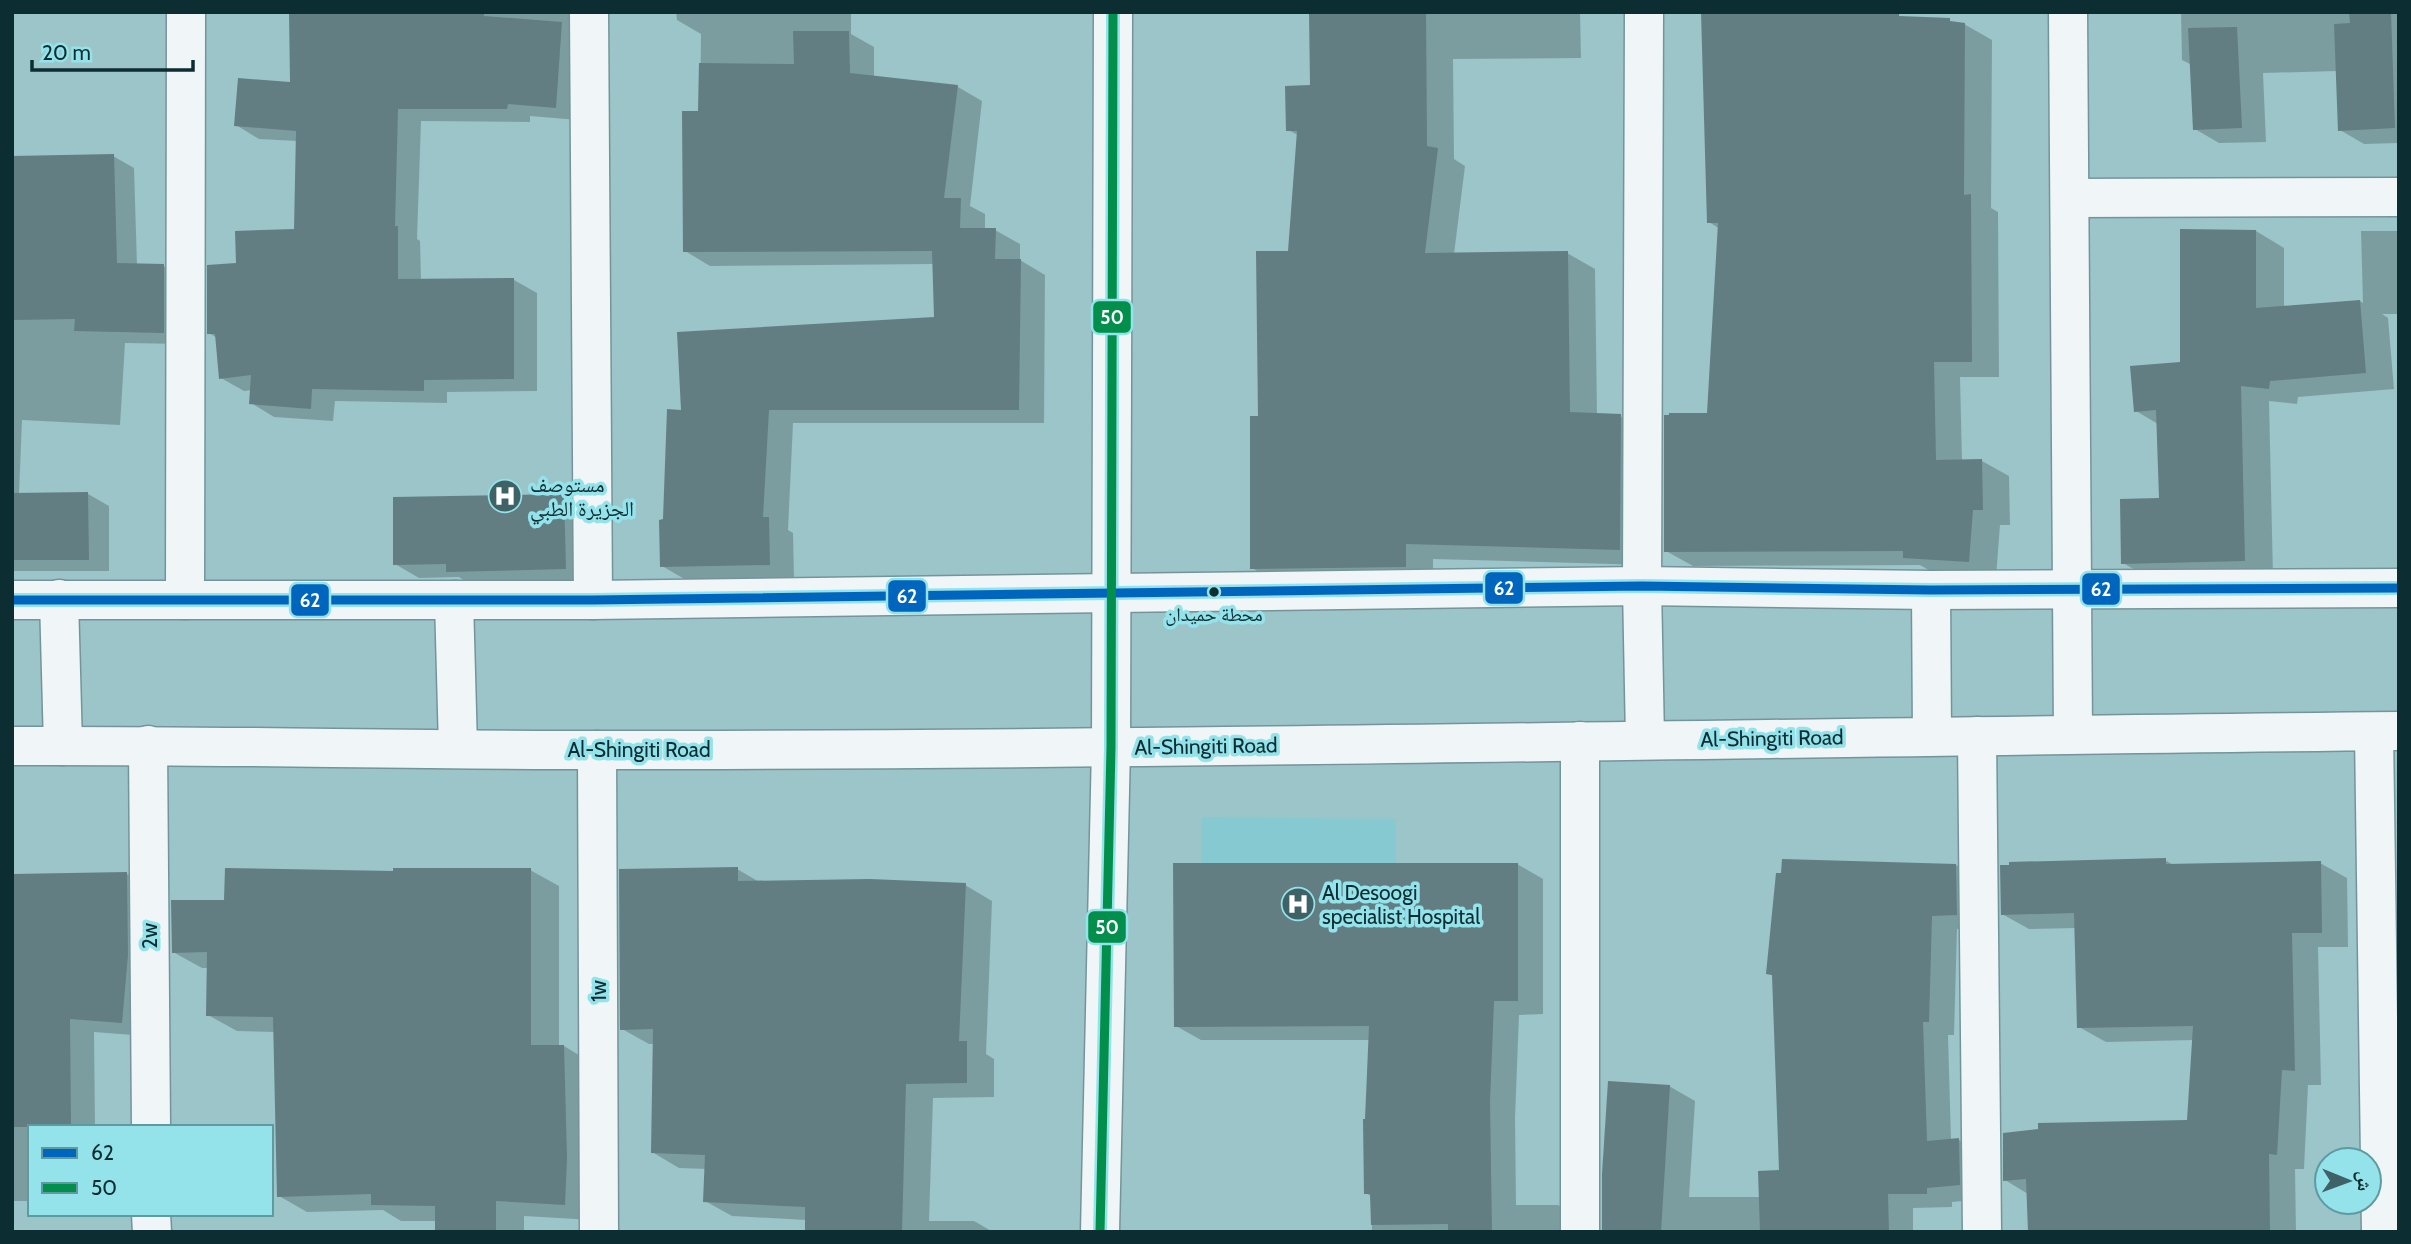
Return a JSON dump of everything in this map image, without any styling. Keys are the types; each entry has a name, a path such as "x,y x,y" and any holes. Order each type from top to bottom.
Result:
{"street":[{"path":"185,600 186,12"},
{"path":"589,12 593,600"},
{"path":"1100,1232 1111,747 1113,12"},
{"path":"1644,12 1642,586 1645,740"},
{"path":"2068,12 2073,734"},
{"path":"2070,198 2399,197"},
{"path":"12,600 593,600 1642,586 1931,590 2399,588"},
{"path":"1931,590 1932,736"},
{"path":"59,599 63,746"},
{"path":"454,600 458,748"},
{"path":"2381,1232 2386,732"},
{"name":"Al-Shingiti Road","path":"12,746 597,750 1111,747 2386,732"},
{"path":"1977,736 1982,1232"},
{"path":"1580,741 1580,1232"},
{"name":"2w","path":"148,745 151,1125"},
{"name":"1w","path":"597,750 599,1232"}],"shaded area":[{"name":"Al Desoogi specialist Hospital","path":"1202,817 1396,819 1394,991 1200,988"}],"building":[{"path":"289,12 484,12 484,16 562,22 556,108 508,104 507,109 398,109 395,226 398,226 398,279 514,278 514,379 424,380 424,391 312,389 311,409 249,404 251,375 219,379 215,334 207,334 207,265 236,263 235,231 294,229 296,131 234,126 238,78 290,82"},
{"path":"1309,12 1426,12 1427,146 1438,148 1425,253 1568,251 1570,412 1621,414 1620,550 1406,544 1406,567 1250,569 1250,416 1258,416 1256,251 1288,251 1297,131 1286,131 1285,86 1310,85"},
{"path":"1701,12 1899,12 1899,16 1950,18 1950,21 1965,23 1964,195 1971,194 1972,362 1934,362 1936,460 1982,459 1983,510 1973,510 1969,562 1903,558 1903,551 1664,552 1664,415 1707,413 1718,223 1707,223"},
{"path":"2349,12 2391,12 2395,128 2338,131 2334,24 2350,23"},
{"path":"2237,27 2242,128 2193,130 2188,28"},
{"path":"793,31 849,31 850,73 958,85 944,198 961,198 960,228 996,228 995,259 1021,259 1019,410 769,410 763,517 769,517 770,565 660,567 659,520 663,519 667,409 681,410 677,332 934,317 932,251 683,252 682,111 698,111 699,63 794,64"},
{"path":"114,154 117,263 164,264 164,333 74,331 75,319 12,320 12,156"},
{"path":"2180,229 2256,230 2256,308 2360,300 2366,373 2270,381 2269,389 2241,386 2245,561 2121,564 2120,499 2159,498 2156,410 2134,412 2130,366 2180,362"},
{"path":"88,492 89,560 12,560 12,493"},
{"path":"564,494 566,569 446,572 446,564 393,565 393,497"},
{"path":"2166,858 2166,864 2321,861 2322,933 2292,933 2295,1071 2282,1070 2277,1155 2269,1154 2270,1232 2028,1232 2026,1179 2003,1181 2003,1133 2038,1129 2038,1123 2187,1120 2193,1026 2077,1028 2074,913 2001,915 2000,865 2009,865 2009,862"},
{"path":"1782,859 1956,864 1957,915 1932,916 1929,1022 1923,1022 1927,1141 1959,1138 1960,1185 1927,1188 1927,1194 1888,1194 1889,1232 1760,1232 1758,1171 1779,1170 1772,975 1766,974 1776,873 1781,873"},
{"path":"1173,863 1518,863 1518,1001 1494,1001 1490,1102 1492,1232 1448,1232 1448,1224 1371,1225 1370,1194 1364,1194 1363,1119 1369,1026 1174,1027"},
{"path":"738,867 738,881 870,879 966,883 959,1041 967,1041 967,1083 906,1084 902,1232 805,1232 805,1207 703,1202 705,1155 651,1153 653,1029 620,1030 619,869"},
{"path":"225,868 393,871 393,868 531,868 531,1045 564,1045 567,1158 565,1205 496,1201 496,1232 435,1232 435,1206 371,1205 371,1194 277,1197 273,1017 206,1016 207,952 172,953 171,900 224,900"},
{"path":"127,872 128,955 122,1023 70,1019 71,1125 12,1127 12,874"},
{"path":"1608,1081 1670,1085 1661,1232 1602,1232 1602,1174"}],"transit line":[{"name":"50","path":"1100,1232 1111,747 1113,12"},
{"name":"62","path":"12,600 593,600 1642,586 1931,590 2399,588"}],"place":[{"name":"مستوصف الجزيرة الطبي","path":"505,496"},
{"name":"محطة حميدان","path":"1214,592"},
{"name":"Al Desoogi specialist Hospital","path":"1298,904"}]}
